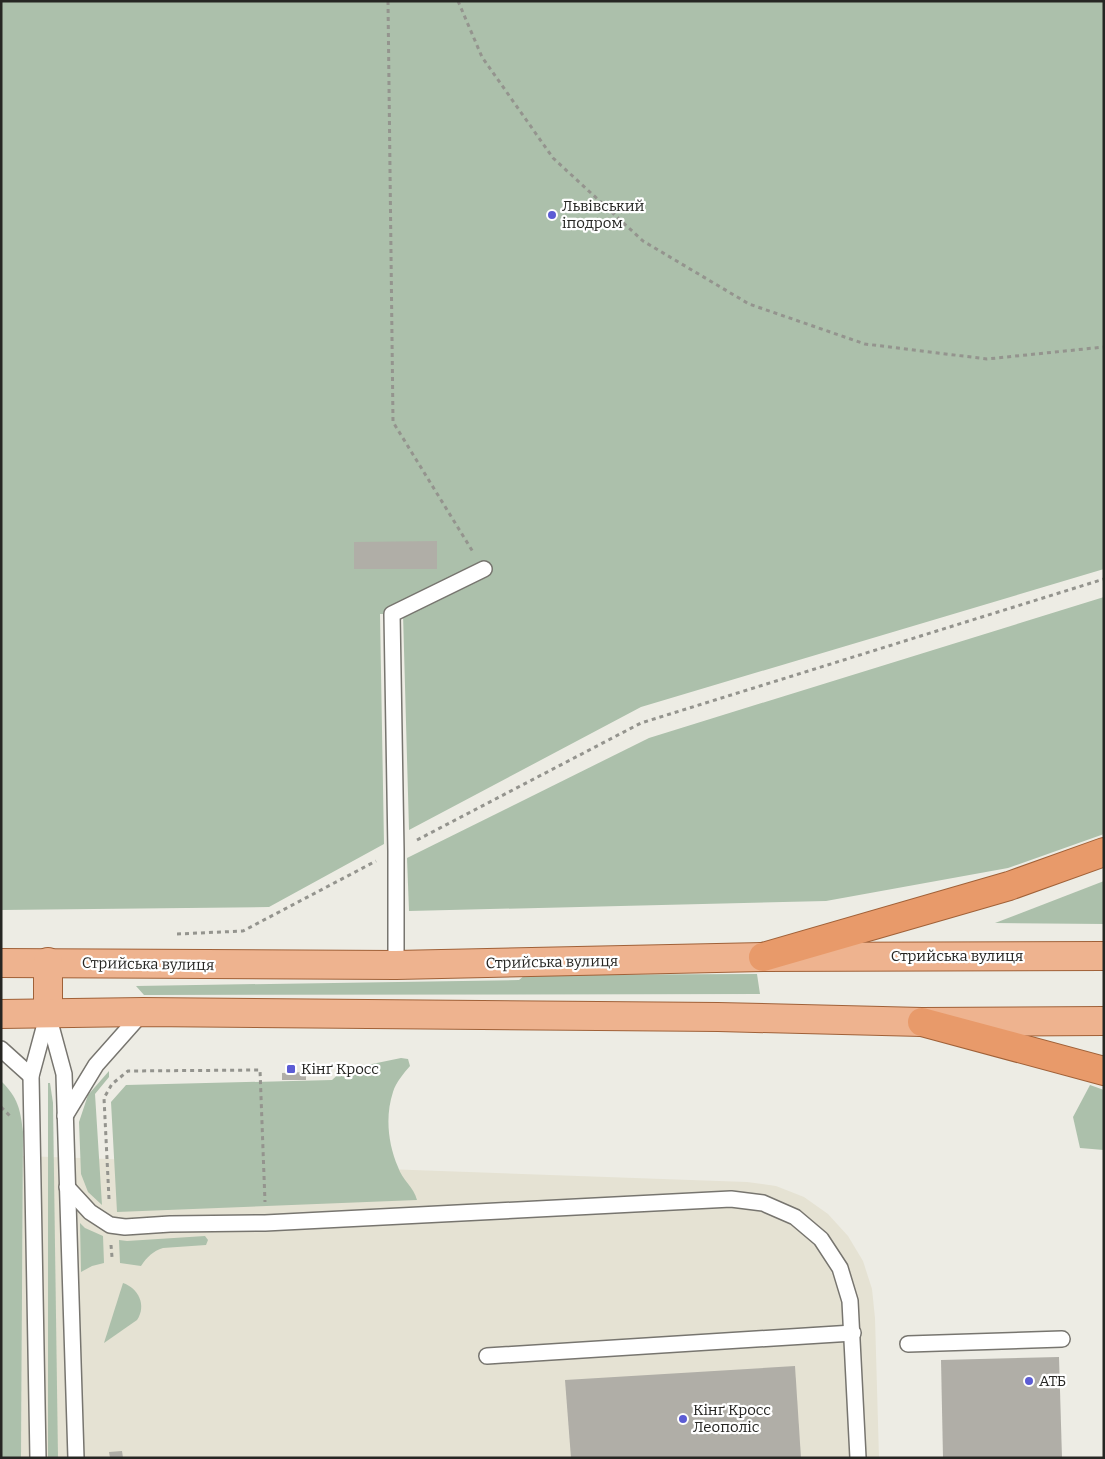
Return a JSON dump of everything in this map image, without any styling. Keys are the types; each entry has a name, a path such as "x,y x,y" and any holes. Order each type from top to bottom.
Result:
{"highway":[{"path":"763,957 1010,886 1104,852"},
{"path":"922,1022 1104,1071"}],"main road":[{"name":"Стрийська вулиця","path":"1,962 396,965 763,957 1104,956"},
{"path":"48,962 48,1014"},
{"path":"1,1014 143,1012 718,1017 922,1022 1104,1021"}],"lane":[{"path":"396,965 392,614 484,569"},
{"path":"65,1116 96,1065 143,1012"},
{"path":"38,1458 31,1076 48,1014"},
{"path":"48,1014 64,1074 76,1458"},
{"path":"1,1049 31,1076"},
{"path":"67,1187 90,1212 110,1224 125,1226 266,1223 722,1199 763,1203 794,1216 821,1239 840,1268 850,1301 858,1458"},
{"path":"487,1356 853,1333"},
{"path":"908,1344 1062,1339"},
{"path":"850,1458 856,1414"}],"path":[{"path":"388,1 393,422 484,569"},
{"path":"458,1 482,57 552,158 643,241 749,304 866,344 987,359 1104,347"},
{"path":"167,935 243,931 641,723 1104,579"},
{"path":"109,1200 104,1098 112,1084 128,1072 260,1070 266,1223"},
{"path":"111,1244 112,1257"}],"shaded area":[{"path":"23,1156 747,1182 776,1186 804,1197 828,1214 848,1236 863,1261 872,1289 875,1318 879,1458 21,1458"}],"green space":[{"name":"Львівський іподром","path":"1,1 1104,1 1104,569 641,707 409,830 403,614 380,614 384,844 269,907 1,910"},
{"path":"1104,597 1104,834 1008,868 826,901 409,911 407,858 649,738"},
{"path":"1104,881 1104,924 995,923"},
{"path":"757,974 760,994 144,995 136,986 519,980 525,975"},
{"path":"401,1058 408,1059 410,1066 398,1081 393,1092 388,1120 390,1139 400,1172 417,1200 117,1212 111,1102 126,1085 332,1080 343,1070"},
{"path":"109,1071 109,1077 95,1094 102,1205 88,1192 81,1174 79,1122 88,1095"},
{"path":"1,1081 15,1098 21,1116 23,1132 21,1458 1,1458"},
{"path":"48,1083 50,1083 53,1103 58,1458 48,1458"},
{"path":"1090,1085 1104,1090 1104,1150 1080,1148 1073,1117"},
{"path":"80,1223 85,1228 103,1236 104,1263 92,1266 81,1272"},
{"path":"205,1236 208,1240 206,1245 163,1248 150,1255 141,1266 120,1263 119,1240"},
{"path":"123,1283 137,1293 141,1303 140,1314 137,1320 104,1343"}],"building":[{"path":"437,541 437,569 354,569 354,542"},
{"path":"306,1072 306,1080 282,1080 282,1073"},
{"path":"1059,1357 1062,1458 943,1458 941,1360"},
{"name":"Кінґ Кросс Леополіс","path":"795,1366 801,1458 571,1458 565,1380"},
{"path":"122,1451 123,1458 110,1458 109,1452"}],"place":[{"name":"Львівський іподром","path":"552,215"},
{"name":"Кінґ Кросс","path":"291,1069"},
{"name":"АТБ","path":"1029,1381"},
{"name":"Кінґ Кросс Леополіс","path":"683,1419"}]}
